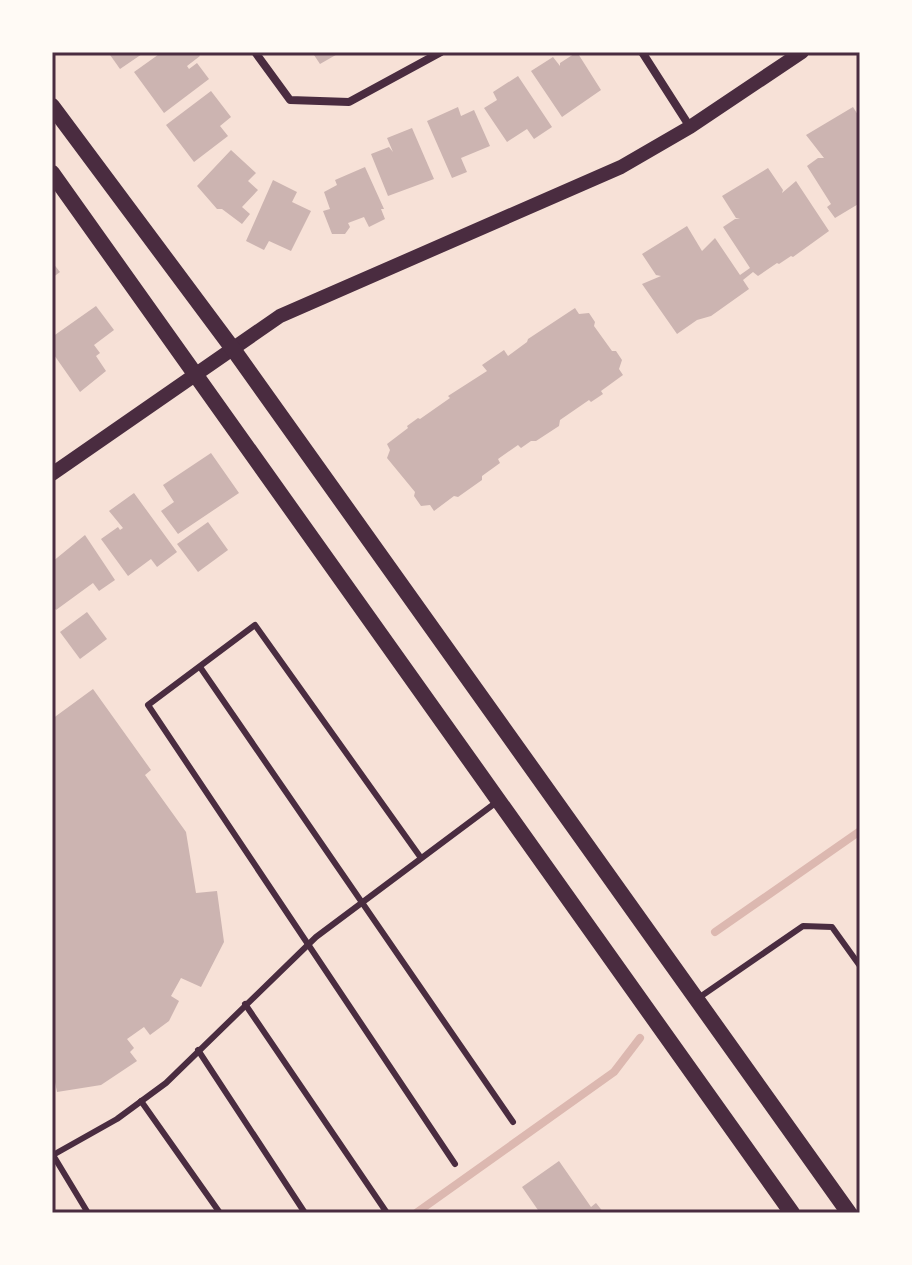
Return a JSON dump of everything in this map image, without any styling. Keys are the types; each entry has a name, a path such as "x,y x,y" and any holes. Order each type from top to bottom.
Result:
{"main road":[{"path":"52,106 233,349 849,1213"},
{"path":"52,173 792,1213"}],"street":[{"path":"255,52 290,100 349,102 441,52"},
{"path":"642,52 690,127"},
{"path":"52,474 280,316 621,167 690,127 802,52"}],"lane":[{"path":"421,858 255,625 148,705 455,1164"},
{"path":"200,667 513,1122"},
{"path":"88,1213 53,1155 117,1119 166,1083 307,945 498,801"},
{"path":"697,999 803,926 832,927 860,966"},
{"path":"245,1004 387,1213"},
{"path":"198,1050 305,1213"},
{"path":"141,1101 220,1213"}],"building":[{"path":"108,52 145,52 120,69"},
{"path":"162,52 197,52 200,56 187,66 189,69 197,63 209,79 164,113 134,72"},
{"path":"312,52 341,52 320,64"},
{"path":"577,52 601,90 562,117 531,71 553,57 560,66"},
{"path":"518,76 552,127 534,139 527,129 507,142 484,108 497,100 493,92"},
{"path":"211,91 231,117 220,126 228,136 194,162 166,125"},
{"path":"458,107 461,116 474,110 490,146 461,158 467,172 452,178 427,121"},
{"path":"853,107 860,118 860,203 835,218 827,207 831,204 807,166 818,158 824,158 806,135"},
{"path":"412,128 434,179 388,196 371,154 389,147 393,152 387,138"},
{"path":"231,150 256,173 248,181 258,190 242,207 250,214 242,224 222,209 217,209 197,186"},
{"path":"365,167 384,209 381,209 385,219 369,227 364,217 348,223 350,227 345,234 332,234 323,211 330,209 324,192 337,185 335,180"},
{"path":"768,168 782,193 796,181 829,231 793,257 758,276 753,272 743,280 749,289 711,316 697,320 677,334 642,284 661,276 656,275 642,254 687,226 702,251 715,238 740,275 750,268 723,227 740,219 736,218 722,196"},
{"path":"273,180 297,192 292,202 311,211 291,251 269,241 264,250 246,241"},
{"path":"52,262 60,272 52,278"},
{"path":"96,306 114,330 94,345 100,353 96,356 106,371 80,392 52,352 52,337"},
{"path":"575,308 579,314 589,313 594,326 622,360 619,369 623,375 601,391 603,394 560,420 559,426 521,448 518,445 498,459 500,463 458,497 454,496 434,511 430,505 421,506 414,496 415,492 387,458 390,450 387,444 407,426 450,398 448,396 487,371 482,365 504,350 508,356"},
{"path":"211,453 239,493 178,534 161,511 174,502 163,485"},
{"path":"134,493 177,552 157,567 151,559 128,576 101,539 118,527 120,530 123,528 109,511"},
{"path":"208,522 228,550 198,572 177,544"},
{"path":"85,535 115,580 99,591 93,583 56,610 52,604 52,562"},
{"path":"87,612 107,639 80,659 60,632"},
{"path":"93,689 151,770 145,775 186,832 196,893 217,891 224,942 201,987 181,978 171,996 179,1001 169,1021 150,1035 144,1027 127,1039 134,1048 130,1052 137,1061 101,1085 57,1092 52,1081 52,719"},
{"path":"559,1161 591,1207 596,1203 604,1213 540,1213 522,1187"}],"waterway":[{"path":"715,932 860,831"},
{"path":"416,1213 614,1072 640,1038"}]}
